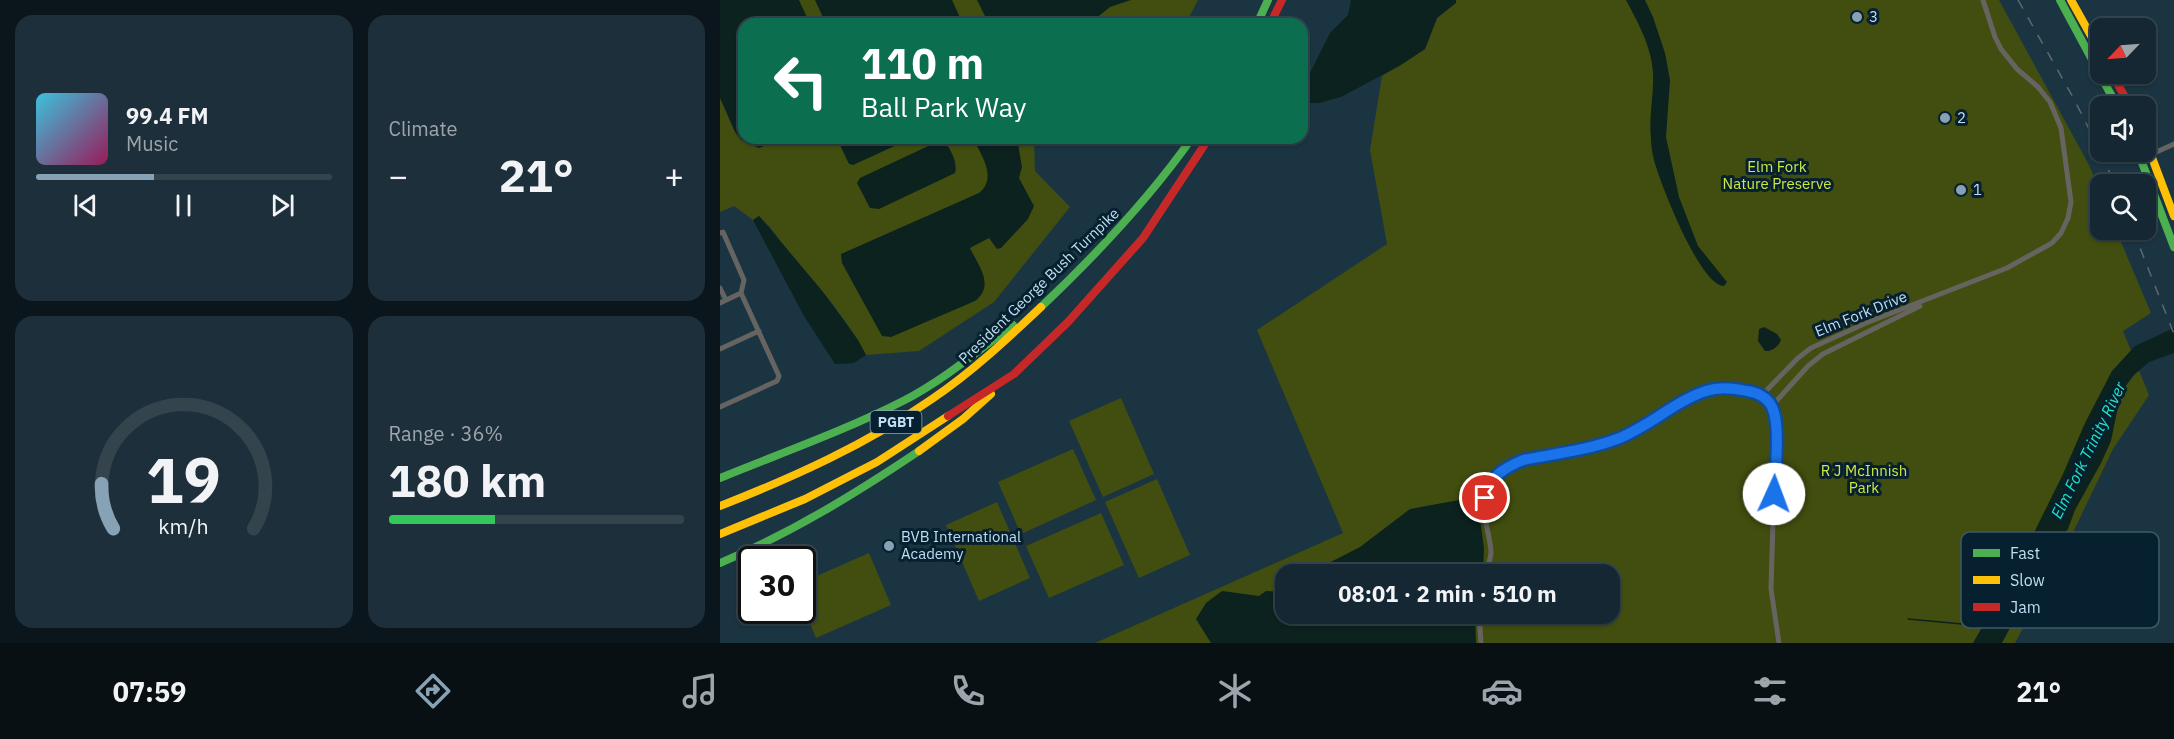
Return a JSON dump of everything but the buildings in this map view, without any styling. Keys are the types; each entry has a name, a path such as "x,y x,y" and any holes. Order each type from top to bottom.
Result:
{"main road":[{"path":"1260,18 1268,0"},
{"path":"1273,18 1282,0"},
{"path":"2060,0 2112,96"},
{"path":"2071,0 2090,34"},
{"name":"President George Bush Turnpike","path":"720,506 789,477 896,422 960,380 1006,340 1105,245 1187,144"},
{"name":"PGBT","path":"720,534 805,499 877,462 1014,374 1068,322 1143,238 1205,144"},
{"path":"2143,162 2174,247"},
{"path":"2154,162 2174,216"},
{"path":"720,478 856,423 905,400 952,370 1048,300"},
{"path":"720,562 802,526 879,480 978,407 1014,374"}],"street":[{"name":"Elm Fork Drive","path":"1761,396 1811,348 1866,323 2007,268 2052,243 2061,233 2068,218 2071,202 2063,142 2056,114 2038,87 2017,69 2001,49 1983,0"},
{"path":"2156,152 2174,144"},
{"path":"720,233 723,231 744,280 741,293 778,378 777,381 720,407"},
{"path":"720,288 723,302 741,293"},
{"name":"Elm Fork Drive","path":"1772,406 1808,366 1823,354 1951,291"},
{"path":"720,349 759,331"},
{"path":"1488,564 1491,553 1484,509 1485,498 1489,484 1498,473 1523,460 1616,439 1705,391 1737,388 1754,392 1772,406 1776,417 1771,589 1779,643"},
{"path":"1480,624 1481,643"}],"green space":[{"path":"720,0 1198,0 1189,18 738,18 738,144 1034,144 1035,171 1070,207 994,302 919,351 866,355 833,304 759,216 753,220 734,206 720,212"},
{"path":"1456,0 1999,0 2093,174 2090,174 2090,240 2120,240 2151,313 2123,331 2149,395 2113,449 2073,532 1961,532 1961,628 2023,628 2015,643 1095,643 1343,533 1257,330 1387,244 1370,150 1382,76 1425,49 1437,18"},
{"path":"1121,398 1154,474 1103,497 1069,421"},
{"path":"1073,449 1096,500 1021,534 998,482"},
{"path":"1157,479 1190,555 1139,578 1105,502"},
{"path":"997,502 1030,578 979,601 946,525"},
{"path":"1101,513 1124,565 1049,598 1026,546"},
{"path":"869,553 891,605 816,638 810,624 816,624 816,576"}],"water":[{"path":"720,0 799,0 807,18 738,18 738,136 720,98"},
{"path":"815,0 952,0 960,18 823,18"},
{"path":"977,0 1131,0 1110,7 1096,18 986,18"},
{"path":"1351,0 1456,0 1456,3 1437,18 1425,49 1401,65 1341,97 1319,103 1308,103 1308,77 1330,33 1348,15"},
{"path":"1626,0 1645,0 1653,17 1665,53 1670,80 1666,137 1679,197 1698,246 1727,282 1724,286 1714,282 1693,252 1672,210 1658,172 1652,152 1650,129 1652,64 1645,39"},
{"path":"750,144 769,144 759,148"},
{"path":"839,144 899,144 853,165 849,164"},
{"path":"932,144 947,146 953,155 956,169 955,173 879,209 870,208 857,183 860,178"},
{"path":"976,144 1018,144 1022,167 1019,178 1034,206 1028,219 1001,248 997,249 989,238 970,248 985,282 981,295 975,301 891,337 882,336 842,263 841,254 979,193 985,187 988,173"},
{"path":"759,216 823,292 858,340 866,355 854,363 835,364 804,316 753,220"},
{"path":"1764,327 1777,334 1781,340 1770,351 1765,351 1758,341 1759,329"},
{"name":"Elm Fork Trinity River","path":"2174,328 2174,353 2149,362 2134,375 2121,392 2111,441 2075,510 2068,529 2065,532 2034,532 2112,371 2135,346"},
{"path":"1472,492 1477,494 1484,548 1483,564 1327,564 1360,547 1410,509 1459,500"},
{"path":"1222,591 1259,596 1266,591 1275,591 1275,624 1475,624 1476,643 1211,643 1196,619 1206,603"},
{"path":"1982,628 2010,628 2002,643 1973,643"}],"waterway":[{"path":"1908,619 1961,624"}],"railway":[{"path":"2018,0 2090,131"},
{"path":"2105,162 2110,174"},
{"path":"2137,240 2174,334"}],"traffic: fast":[{"path":"1260,18 1268,0"},
{"path":"2060,0 2112,96"},
{"path":"1041,307 1121,226 1188,144"},
{"path":"2142,162 2174,247"},
{"path":"720,478 835,432 903,401 946,375 1013,325"},
{"path":"720,563 822,512 919,451"}],"traffic: slow":[{"path":"2071,0 2090,34"},
{"path":"2154,162 2174,216"},
{"path":"720,506 775,483 882,431 947,389 975,367 1041,307"},
{"path":"919,451 963,419 991,394"},
{"path":"720,534 805,499 877,462 948,416"}],"traffic: jam":[{"path":"1273,18 1282,0"},
{"path":"2118,84 2124,96"},
{"path":"948,416 1014,374 1068,322 1143,238 1205,144"}],"place":[{"name":"3","path":"1857,17"},
{"name":"2","path":"1945,118"},
{"name":"1","path":"1961,190"},
{"name":"BVB International Academy","path":"889,546"}],"route":[{"path":"1485,498 1489,484 1498,473 1523,460 1616,439 1705,391 1737,388 1754,392 1766,399 1772,406 1776,417 1774,494"}],"park label":[{"name":"Elm Fork Nature Preserve","path":"1777,176"},
{"name":"R J McInnish Park","path":"1864,480"}]}
